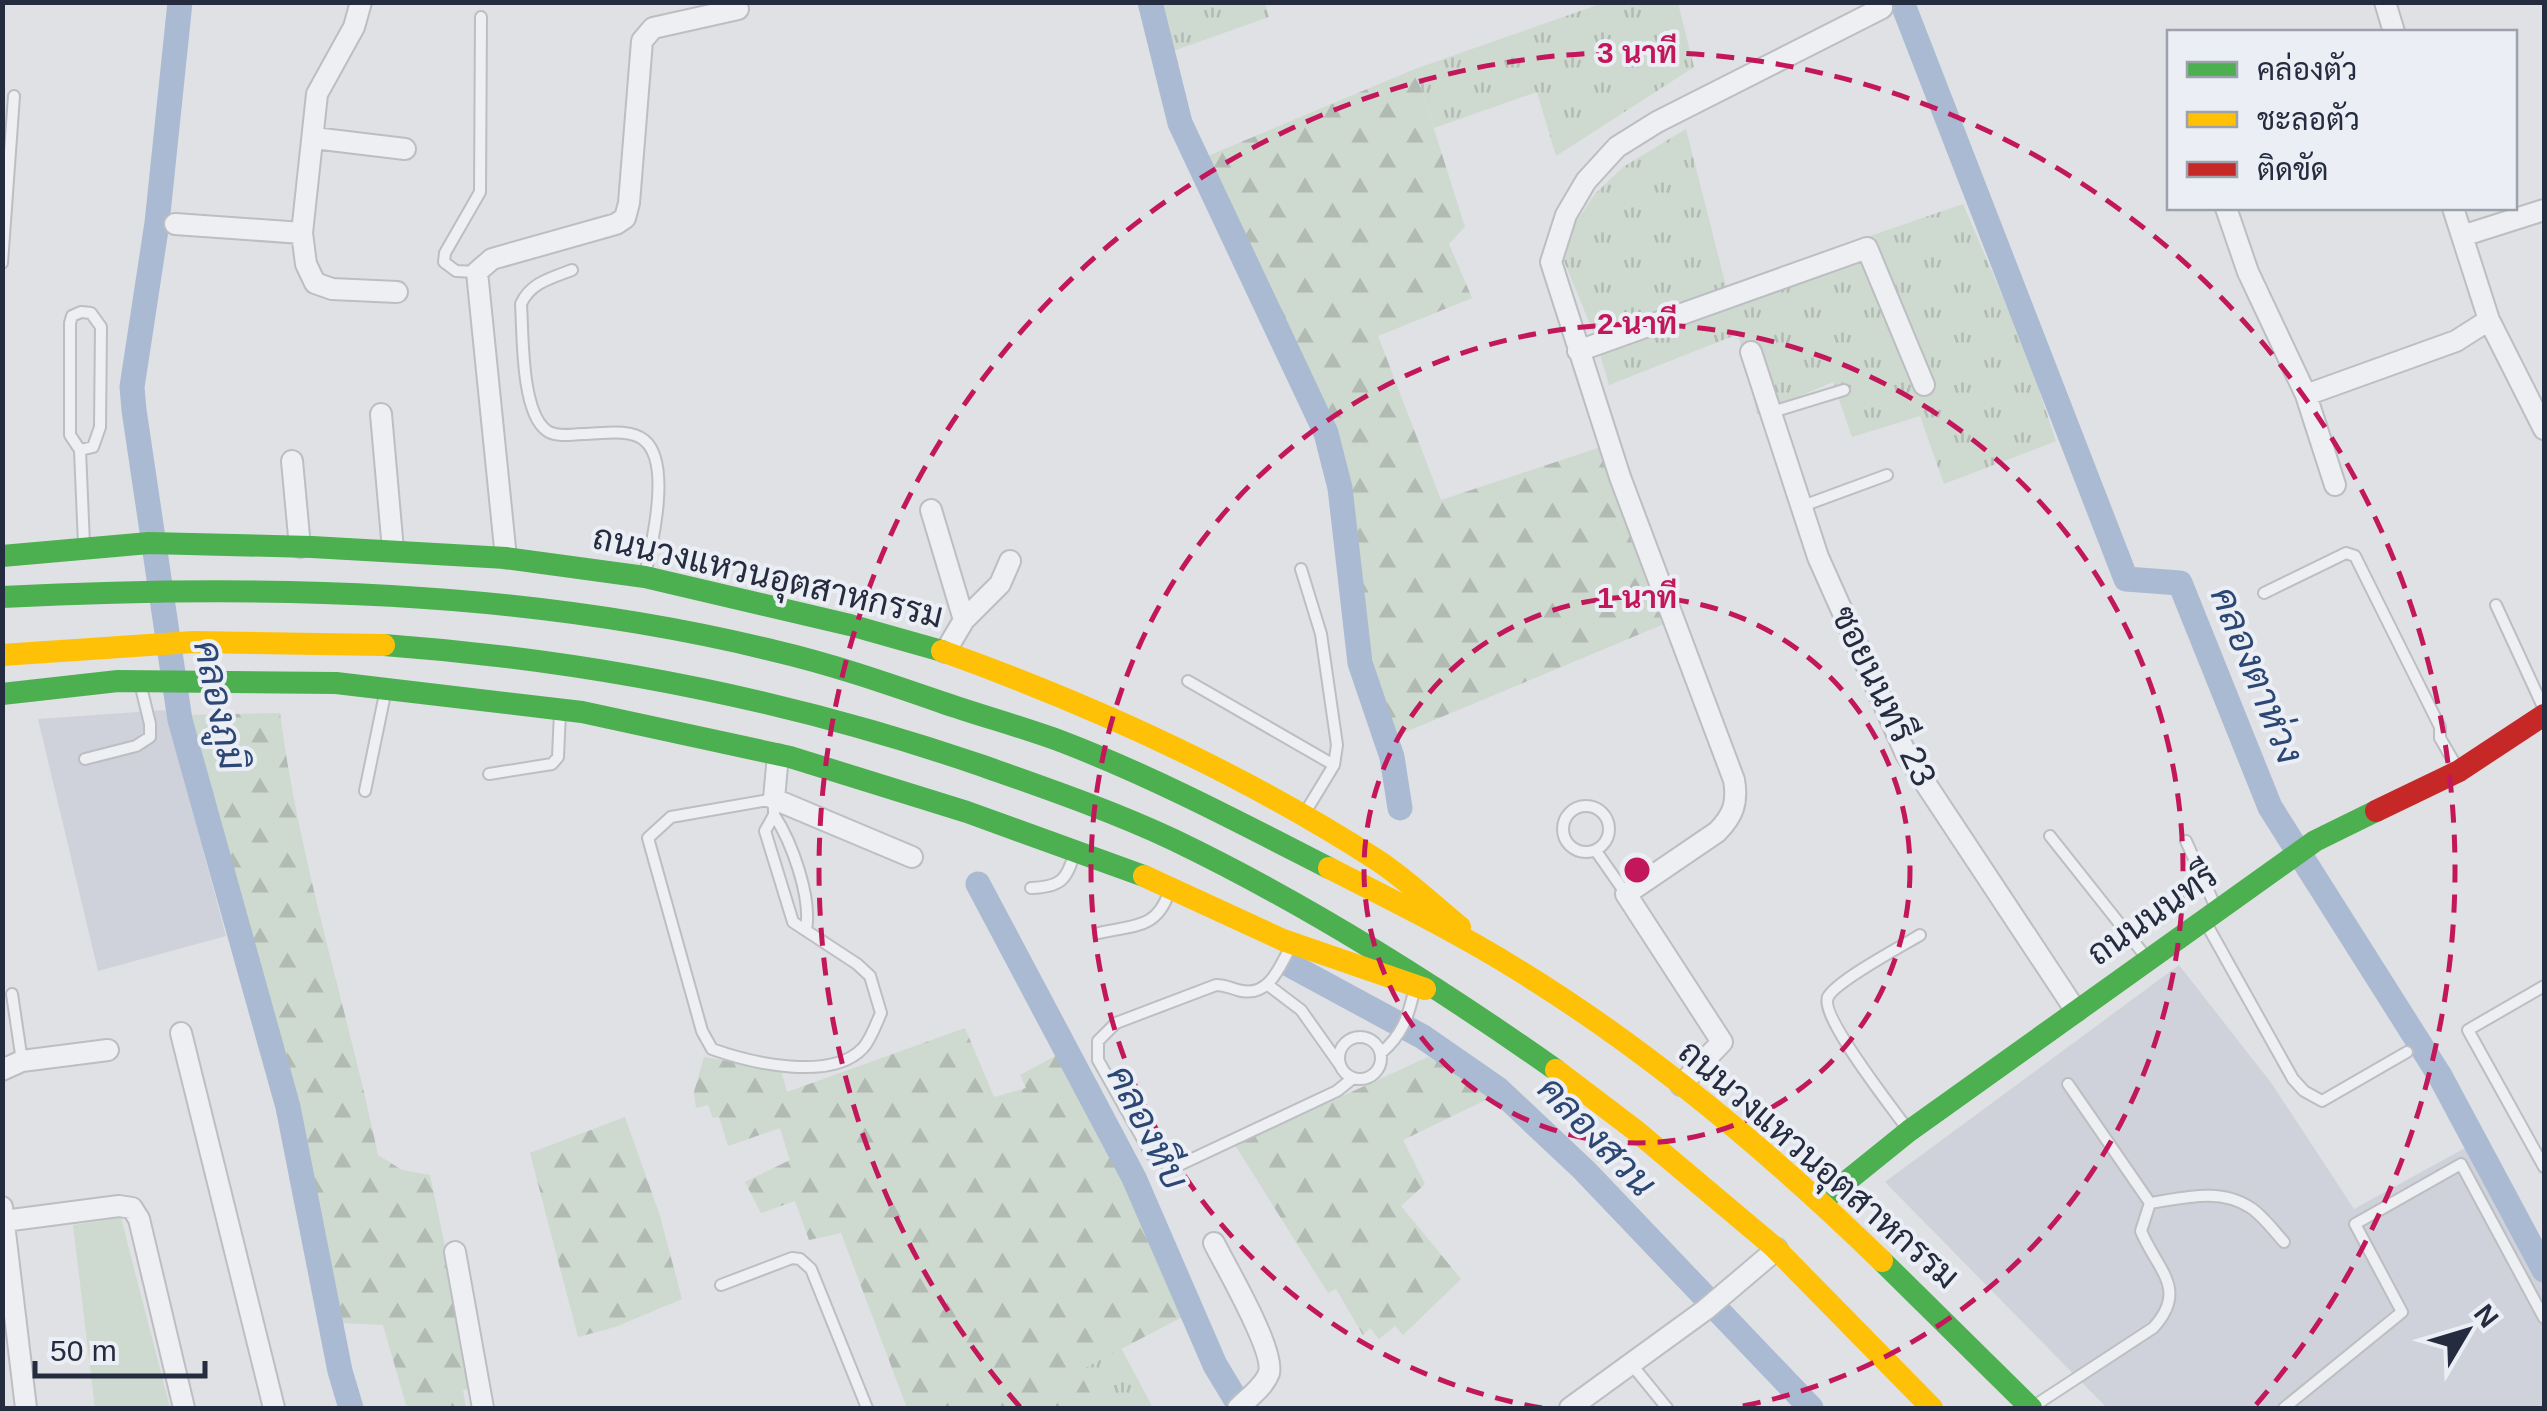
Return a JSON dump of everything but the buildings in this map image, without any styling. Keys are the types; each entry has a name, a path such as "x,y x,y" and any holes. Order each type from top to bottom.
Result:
{"main road":[{"name":"ถนนวงแหวนอุตสาหกรรม","path":"2,556 155,544 300,547 506,558 645,576 945,652 1132,727 1380,861 1497,957 1681,1085 1820,1202 2030,1408"},
{"name":"ถนนวงแหวนอุตสาหกรรม","path":"2,596 115,590 316,591 475,602 622,621 754,646 900,688 1060,742 1188,795 1497,957"},
{"path":"2,655 144,643 314,642 475,654 626,672 766,701 901,739 1036,785 1173,840 1320,918 1451,998 1678,1165 1776,1249 1932,1408"},
{"path":"2,694 177,680 336,683 560,709 778,754 967,812 1171,888 1294,943 1451,998"},
{"name":"ถนนนนทรี","path":"1820,1202 1909,1131 2315,842 2460,771 2544,712"}],"street":[{"path":"361,2 354,27 316,94 302,233 306,264 314,282 332,289 397,292"},
{"path":"2385,2 2393,30"},
{"path":"1681,1085 1722,1042 1626,894 1717,832 1728,821 1737,798 1734,780 1654,574 1551,262 1566,215 1586,181 1617,147 1658,122 1882,8"},
{"path":"506,558 477,272 492,258 625,218 630,203 642,41 654,28 738,9"},
{"path":"314,138 405,149"},
{"path":"2227,210 2248,272 2306,396 2335,484"},
{"path":"2454,210 2489,320 2544,429"},
{"path":"2462,236 2544,210"},
{"path":"175,224 302,233"},
{"path":"1578,351 1867,248 1924,385"},
{"path":"2306,396 2456,341 2489,320"},
{"name":"ซอยนนทรี 23","path":"1751,352 1818,557 1906,754 2076,1011"},
{"path":"380,414 393,550"},
{"path":"292,461 300,547"},
{"path":"931,510 964,620"},
{"path":"945,652 964,620 1000,584 1010,561"},
{"path":"778,754 774,807 912,856"},
{"path":"181,1033 274,1408"},
{"path":"12,1066 108,1050"},
{"path":"26,1408 3,1214 118,1206 132,1208 140,1219 184,1408"},
{"path":"1214,1244 1256,1324 1270,1362 1268,1375 1243,1404"},
{"path":"1570,1408 1714,1304 1776,1249"},
{"path":"456,1252 484,1408"}],"lane":[{"path":"477,272 456,271 444,262 445,253 480,192 481,17"},
{"path":"2,263 14,96"},
{"path":"572,270 537,284 521,304 528,392 536,417 546,431 558,435 626,433 644,440 655,464 658,505 645,576"},
{"path":"80,450 93,446 100,427 101,327 91,314 81,312 72,316 70,323 70,435 80,450 84,550"},
{"path":"1772,412 1844,390"},
{"path":"1800,506 1887,475"},
{"path":"2264,594 2346,553 2355,556 2440,726 2440,738 2460,771"},
{"path":"1301,569 1321,634 1337,746 1334,765 1302,817"},
{"path":"2496,605 2544,712"},
{"path":"1188,681 1334,765"},
{"path":"85,760 136,746 150,738 140,682"},
{"path":"365,791 386,689"},
{"path":"489,774 552,764 558,758 560,709"},
{"path":"774,807 810,911 806,930"},
{"path":"774,807 765,831 793,922 870,976 881,1013 860,1051 817,1069 732,1056 712,1049 702,1032 648,838 671,817 774,807"},
{"path":"1576,808 1597,809 1607,819 1606,840 1596,850 1574,850 1564,840 1565,818 1576,808"},
{"path":"2050,836 2148,959"},
{"path":"2186,840 2210,914 2293,1079 2304,1091 2322,1101 2407,1052"},
{"path":"1596,850 1626,894"},
{"path":"1031,888 1060,884 1068,876 1075,852"},
{"path":"1099,933 1162,914 1171,888"},
{"path":"1909,1131 1838,1030 1827,1005 1828,996 1840,984 1920,935"},
{"path":"1294,943 1268,986 1240,991 1227,984 1216,985 1116,1023 1098,1041 1098,1060 1150,1154 1163,1164 1173,1168 1337,1091 1353,1078 1368,1078 1379,1068 1381,1054 1405,1026 1415,985"},
{"path":"1268,986 1301,1010 1353,1078"},
{"path":"2544,986 2468,1030 2544,1167"},
{"path":"12,994 12,1066"},
{"path":"1342,1068 1339,1056 1343,1045 1353,1038 1364,1037 1375,1043 1381,1054"},
{"path":"2068,1084 2150,1203"},
{"path":"2284,1408 2402,1312 2355,1224 2461,1164 2544,1318"},
{"path":"2150,1203 2207,1194 2232,1199 2251,1208 2284,1242"},
{"path":"2030,1408 2154,1328 2166,1314 2172,1297 2168,1278 2150,1253 2141,1231 2150,1203"},
{"path":"721,1285 792,1258 804,1262 867,1408"},
{"path":"1632,1364 1666,1408"}],"shaded area":[{"path":"166,710 226,936 98,971 38,719"},
{"path":"2179,965 2272,1084 2354,1209 2465,1148 2544,1286 2544,1408 2107,1408 1885,1182"}],"green space":[{"path":"1166,2 1265,3 1269,17 1170,52 1159,6"},
{"path":"1603,3 1678,3 1694,67 1556,156 1537,92 1434,128 1415,69"},
{"path":"1415,69 1465,227 1449,244 1472,298 1378,336 1441,500 1601,447 1664,624 1391,738 1369,673 1351,521 1335,443 1299,353 1203,158"},
{"path":"1686,129 1727,290 1795,262 1963,204 2025,349 2056,441 1944,484 1920,416 1852,437 1833,382 1757,414 1738,334 1609,385 1594,334 1564,261 1572,228 1595,194 1623,167"},
{"path":"280,713 311,879 378,1155 402,1170 430,1175 475,1388 463,1390 466,1408 407,1408 383,1325 339,1323 308,1176 298,1107 244,931 188,715"},
{"path":"965,1028 994,1097 1026,1088 1020,1075 1059,1054 1125,1175 1186,1315 1079,1371 1098,1408 907,1408 841,1233 809,1240 795,1201 761,1213 745,1182 790,1160 780,1128 728,1146 719,1117 713,1118 708,1105 696,1108 694,1092 704,1057 781,1070 787,1092"},
{"path":"1428,1057 1473,1080 1490,1098 1403,1140 1425,1184 1401,1206 1461,1279 1403,1335 1395,1326 1379,1339 1370,1328 1363,1335 1336,1289 1328,1293 1235,1145"},
{"path":"625,1117 660,1216 682,1299 615,1327 578,1337 530,1153"},
{"path":"121,1218 170,1408 95,1408 73,1225"},
{"path":"1121,1348 1153,1408 1098,1408 1079,1371"}],"waterway":[{"name":"คลองภูมิ","path":"180,2 157,223 132,387 134,410 180,720 288,1107 340,1371 351,1408"},
{"path":"1150,2 1180,123 1326,433 1340,488 1360,663 1392,757 1400,808"},
{"name":"คลองตาห่วง","path":"1902,2 2126,579 2180,583 2270,807 2440,1076 2544,1270"},
{"name":"คลองหีบ","path":"978,884 1134,1178 1215,1365 1241,1408"},
{"name":"คลองสวน","path":"1290,965 1423,1037 1498,1089 1584,1170 1811,1408"}],"traffic: fast":[{"path":"2,556 149,543 506,558 645,577 942,651"},
{"path":"2,597 196,591 391,596 488,603 680,630 838,668 1063,742 1164,785 1329,868"},
{"path":"384,645 613,672 762,702 910,742 1056,792 1174,840 1273,891 1417,977 1556,1070"},
{"path":"2,694 118,681 336,683 582,712 790,757 967,812 1144,876"},
{"path":"1821,1202 1909,1131 2315,841 2376,811"},
{"path":"1882,1261 2031,1408"}],"traffic: slow":[{"path":"2,655 193,642 384,645"},
{"path":"942,651 1110,718 1273,798 1388,867 1460,927"},
{"path":"1329,868 1495,956 1615,1034 1753,1143 1882,1261"},
{"path":"1144,876 1283,940 1425,989"},
{"path":"1556,1070 1635,1130 1773,1246 1932,1408"}],"traffic: jam":[{"path":"2376,811 2459,771 2544,715"}]}
